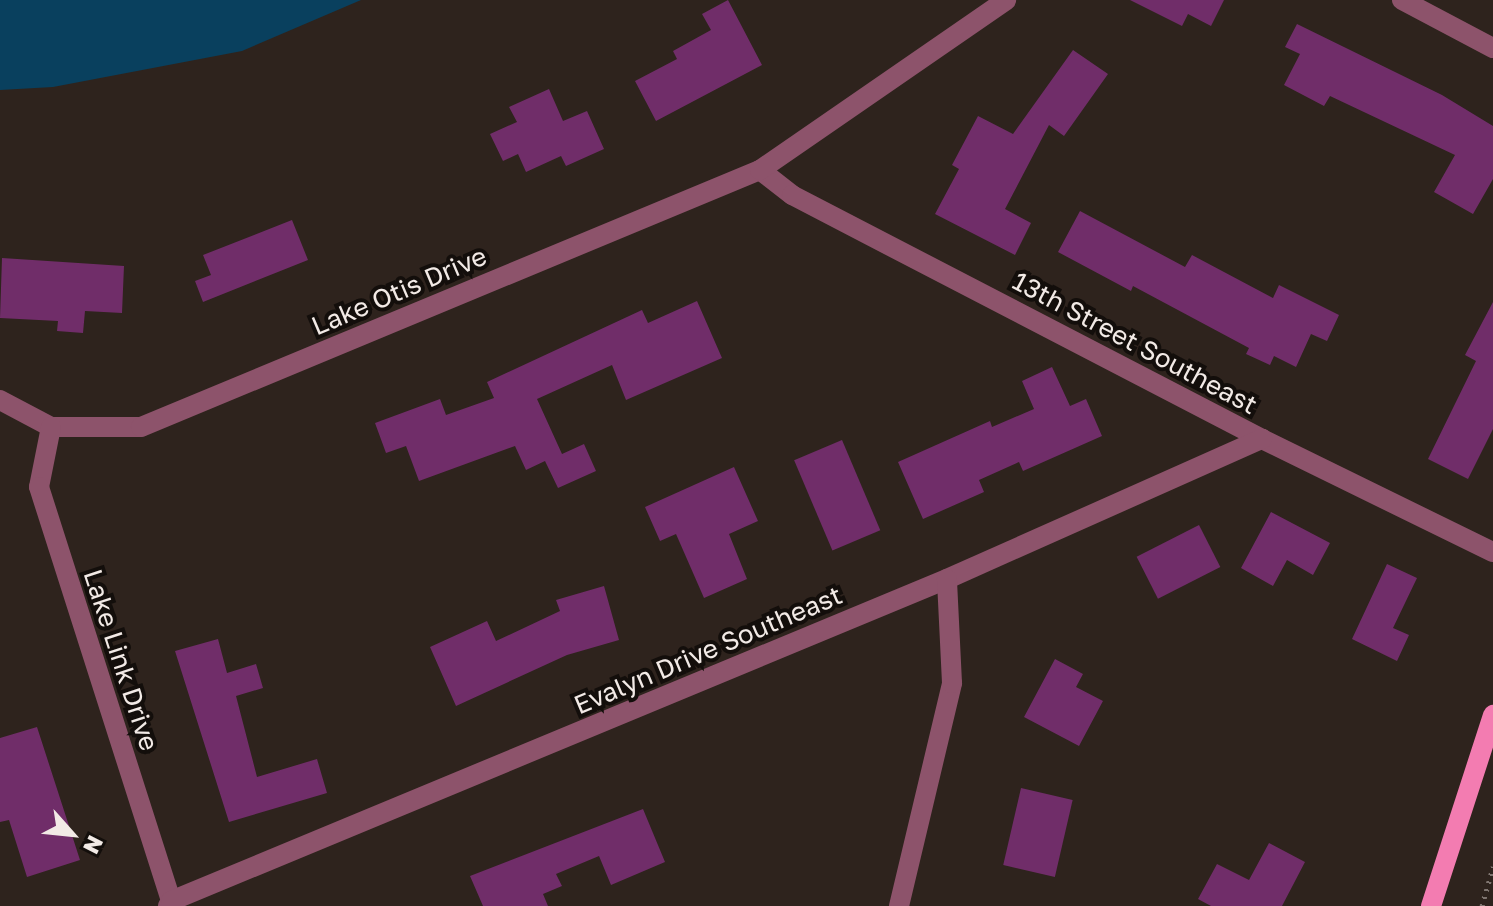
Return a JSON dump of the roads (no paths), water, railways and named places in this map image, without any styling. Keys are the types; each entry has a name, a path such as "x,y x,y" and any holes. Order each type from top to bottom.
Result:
{"main road":[{"path":"1431,906 1493,715"}],"street":[{"name":"Lake Otis Drive","path":"51,427 141,427 760,170 1006,0"},
{"path":"1402,0 1493,48"},
{"name":"13th Street Southeast","path":"760,170 792,195 1262,439 1493,552"},
{"path":"0,400 51,427"},
{"name":"Lake Link Drive","path":"51,427 39,487 170,903"},
{"name":"Evalyn Drive Southeast","path":"170,903 947,579 1262,439"},
{"path":"899,906 952,683 947,579"}],"water":[{"path":"0,0 361,0 242,51 53,87 0,90"}]}
